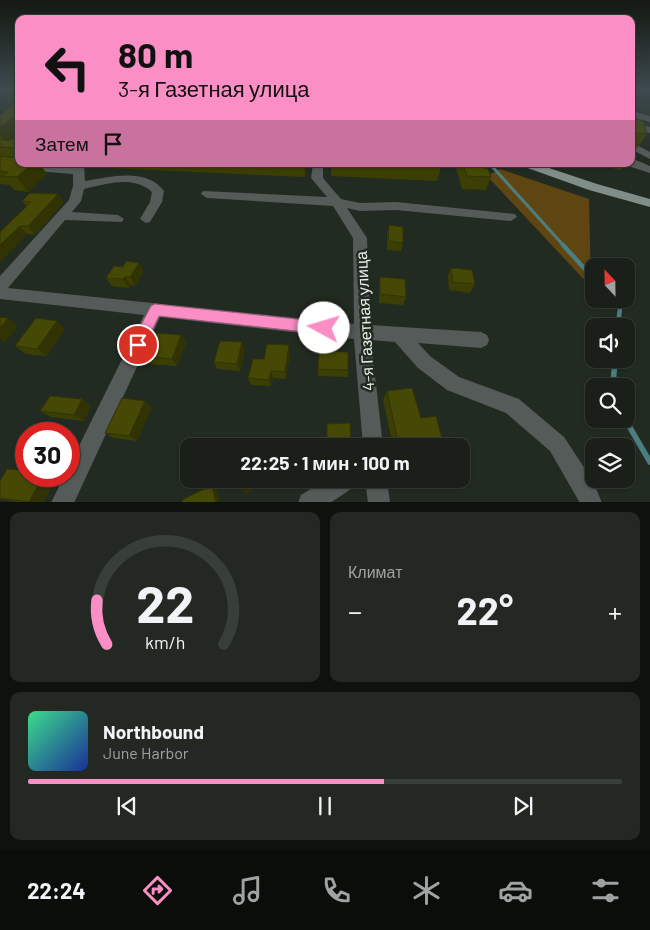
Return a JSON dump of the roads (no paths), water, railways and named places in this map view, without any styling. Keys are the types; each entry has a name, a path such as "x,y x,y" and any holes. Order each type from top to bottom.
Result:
{"main road":[{"path":"535,167 593,187 650,203"}],"street":[{"path":"635,115 650,119"},
{"path":"635,126 650,130"},
{"path":"635,147 650,156"},
{"path":"0,165 15,165"},
{"path":"635,165 650,170"},
{"path":"0,286 75,201 79,186 80,167"},
{"name":"4-я Газетная улица","path":"318,167 317,178 337,202 360,238 362,332 372,438"},
{"path":"79,186 125,179 151,183 158,192 156,202 146,219"},
{"path":"208,194 337,202 360,206 396,206 511,217"},
{"path":"62,216 118,219"},
{"path":"0,293 362,332 481,340"},
{"path":"62,502 155,310"},
{"path":"400,335 424,362 453,384 512,406 557,444 591,502"},
{"path":"309,502 332,488"},
{"path":"377,488 379,502"}],"waterway":[{"path":"493,167 564,246"},
{"path":"563,245 585,269"},
{"path":"619,318 620,308"},
{"path":"614,368 614,378"},
{"path":"630,428 650,462"}]}
